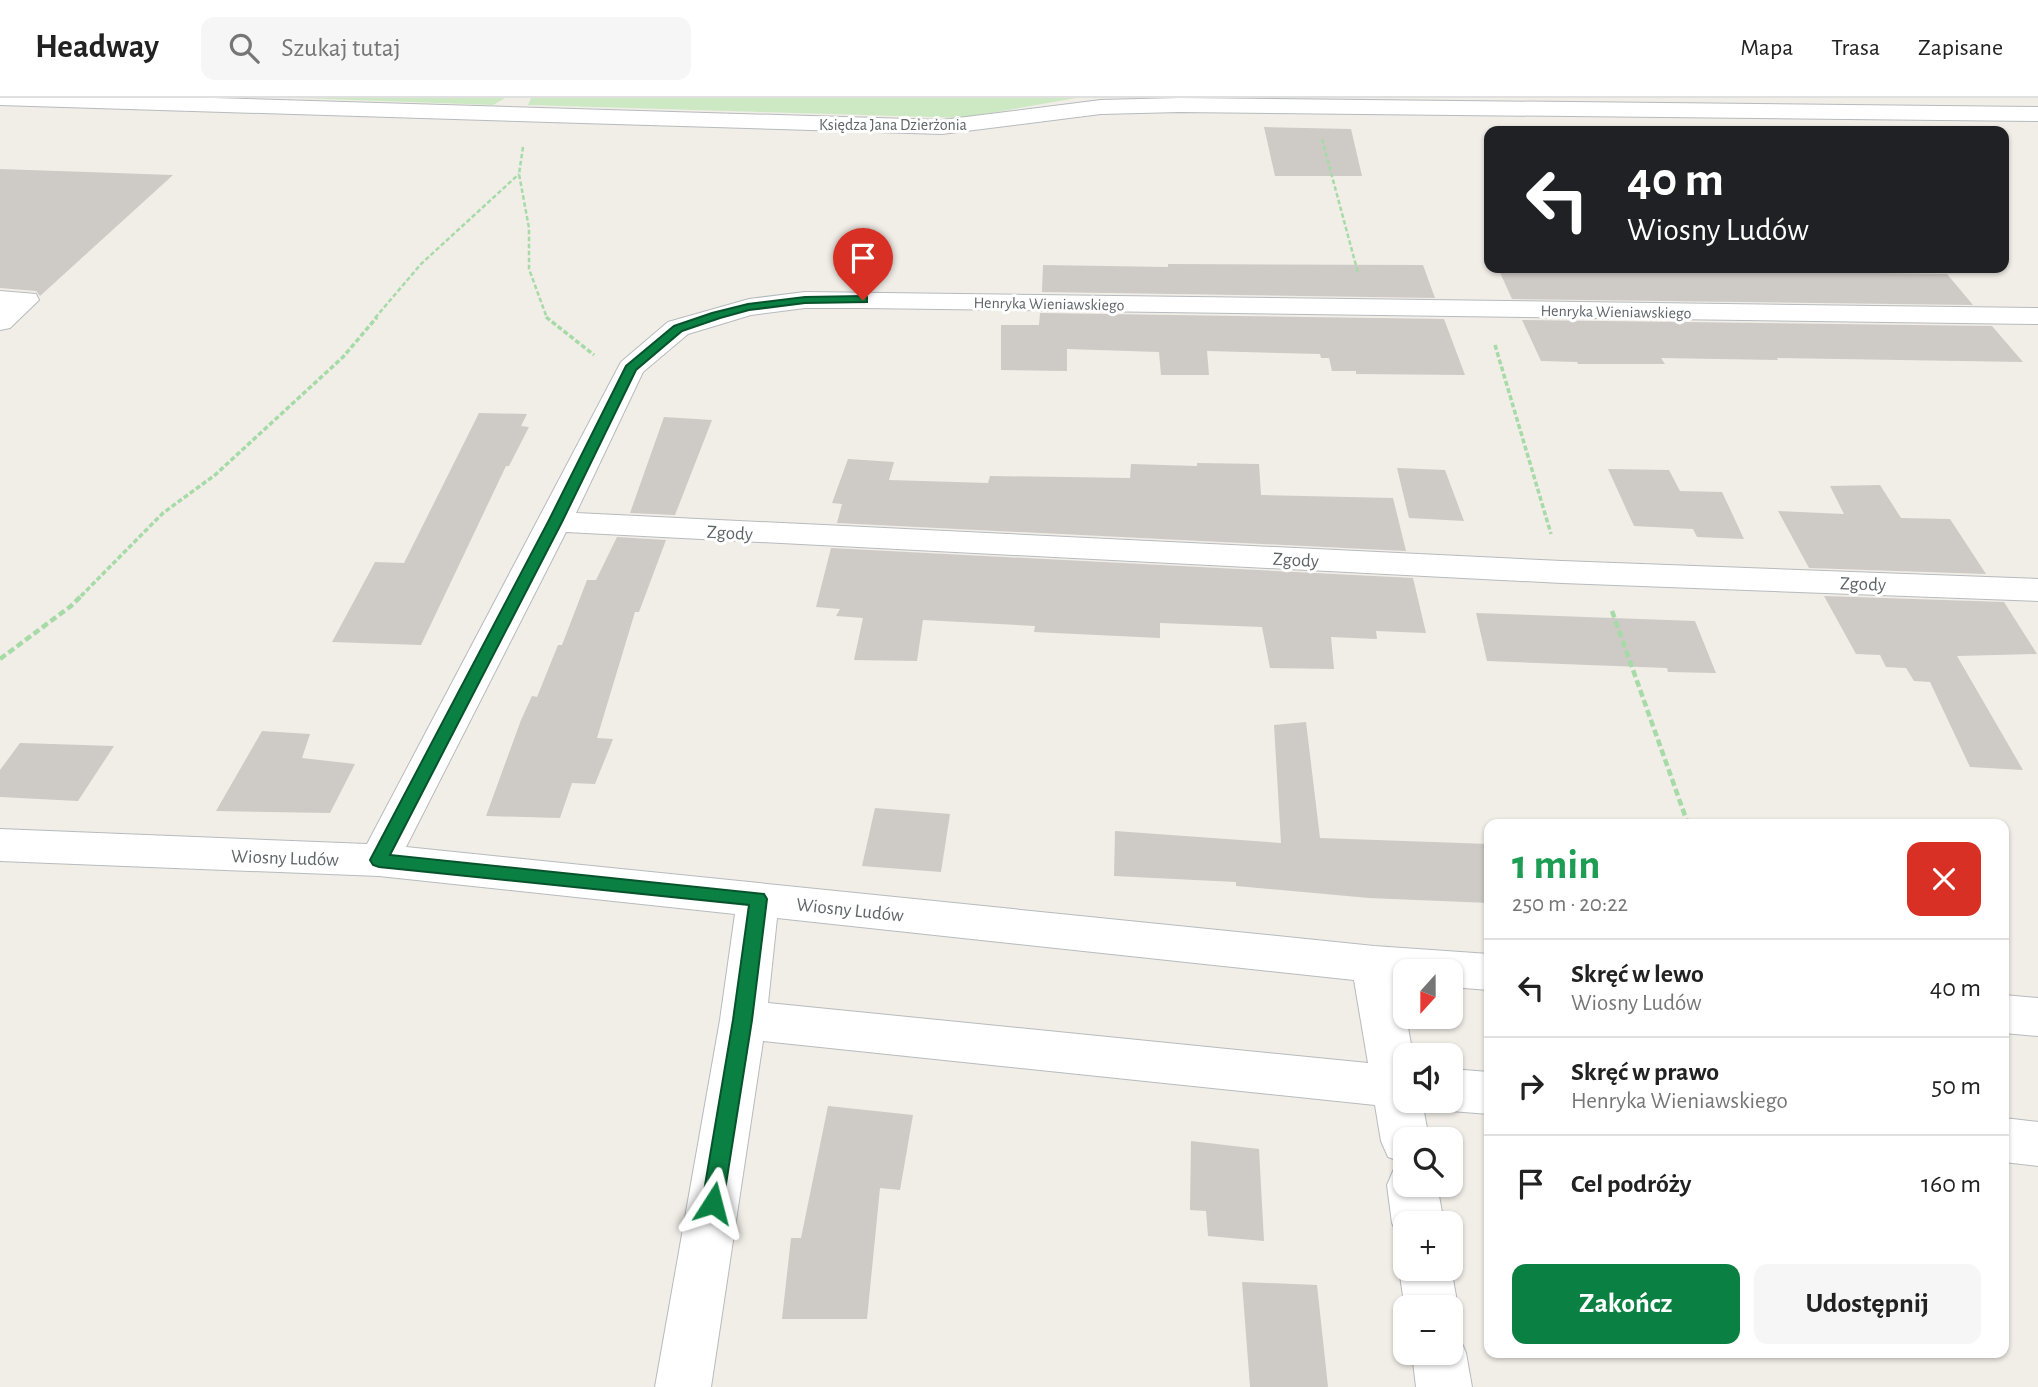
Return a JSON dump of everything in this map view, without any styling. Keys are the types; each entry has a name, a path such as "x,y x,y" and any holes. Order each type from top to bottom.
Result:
{"street":[{"name":"Księdza Jana Dzierżonia","path":"0,98 942,127 1101,107 1310,107 1497,103 2038,114"},
{"path":"497,114 515,98"},
{"path":"0,299 26,300 0,322"},
{"name":"Henryka Wieniawskiego","path":"379,860 555,522 631,368 678,328 748,307 805,300 2038,316"},
{"name":"Zgody","path":"555,522 1598,574 2038,590"},
{"name":"Wiosny Ludów","path":"0,845 379,860 1374,964 1484,972"},
{"path":"682,1387 743,1020 758,899"},
{"path":"1374,964 1393,1051"},
{"path":"743,1020 1393,1086"},
{"path":"1463,1091 1484,1093"},
{"path":"2009,1141 2038,1144"},
{"path":"1441,1365 1444,1387"}],"path":[{"path":"1310,107 1332,168 1367,308"},
{"path":"530,115 519,174 529,228 528,269 546,318 588,353 631,368"},
{"path":"0,659 71,606 163,513 215,475 343,357 421,264 519,174"},
{"path":"1485,309 1562,572"},
{"path":"1598,574 1686,819"}],"green space":[{"path":"300,98 505,98 493,105"},
{"path":"531,98 1076,98 963,118 528,105"}],"building":[{"path":"1264,127 1351,129 1362,176 1275,176"},
{"path":"0,169 173,175 40,296 36,291 0,288"},
{"path":"1168,264 1423,265 1435,298 1042,292 1043,265 1168,267"},
{"path":"1500,273 1872,273 1947,274 1973,305 1512,299"},
{"path":"1040,313 1444,319 1465,375 1356,374 1356,371 1332,371 1329,358 1321,358 1320,354 1207,351 1209,375 1161,375 1159,352 1067,349 1067,371 1001,370 1001,325 1039,325"},
{"path":"1522,320 1992,326 2023,362 1777,358 1778,360 1661,358 1665,364 1578,364 1541,361"},
{"path":"479,413 527,414 521,426 529,427 509,466 506,466 421,645 332,642 375,562 404,563"},
{"path":"664,417 712,420 675,515 630,513"},
{"path":"848,459 894,462 889,480 988,483 990,476 1130,478 1131,464 1259,464 1261,495 1393,498 1406,551 837,523 842,504 832,503"},
{"path":"1397,468 1445,470 1464,521 1409,518"},
{"path":"1608,469 1669,470 1680,491 1722,492 1744,539 1697,537 1693,529 1634,526"},
{"path":"1880,485 1901,518 1950,519 1986,574 1809,568 1778,511 1844,514 1830,486"},
{"path":"617,537 666,540 639,612 635,612 597,738 613,739 595,784 572,783 560,818 486,816 532,696 537,697 558,645 562,645 587,580 596,580"},
{"path":"831,548 1413,578 1426,633 1376,631 1377,639 1331,637 1334,669 1270,668 1262,627 1160,623 1160,638 1034,632 1035,626 923,620 917,661 854,660 863,618 836,616 840,609 816,607"},
{"path":"1824,596 2004,602 2037,654 1957,656 2023,770 1970,767 1930,682 1914,681 1906,668 1886,667 1880,655 1856,654"},
{"path":"1476,613 1695,621 1716,673 1668,672 1667,668 1487,661"},
{"path":"1306,722 1320,838 1484,844 1484,903 1369,898 1236,886 1236,882 1114,876 1115,831 1281,843 1274,725"},
{"path":"262,731 310,734 302,758 355,764 330,813 216,811"},
{"path":"20,743 114,746 78,801 0,797 0,770"},
{"path":"875,808 950,814 941,872 862,866"},
{"path":"828,1106 913,1115 900,1190 880,1188 867,1319 782,1319 791,1238 801,1238"},
{"path":"1191,1141 1259,1149 1264,1241 1208,1236 1206,1211 1190,1210"},
{"path":"1242,1282 1317,1285 1328,1387 1250,1387"}],"route":[{"path":"713,1203 743,1020 758,899 379,860 555,522 631,368 678,328 716,316 748,307 805,300 863,300"}]}
